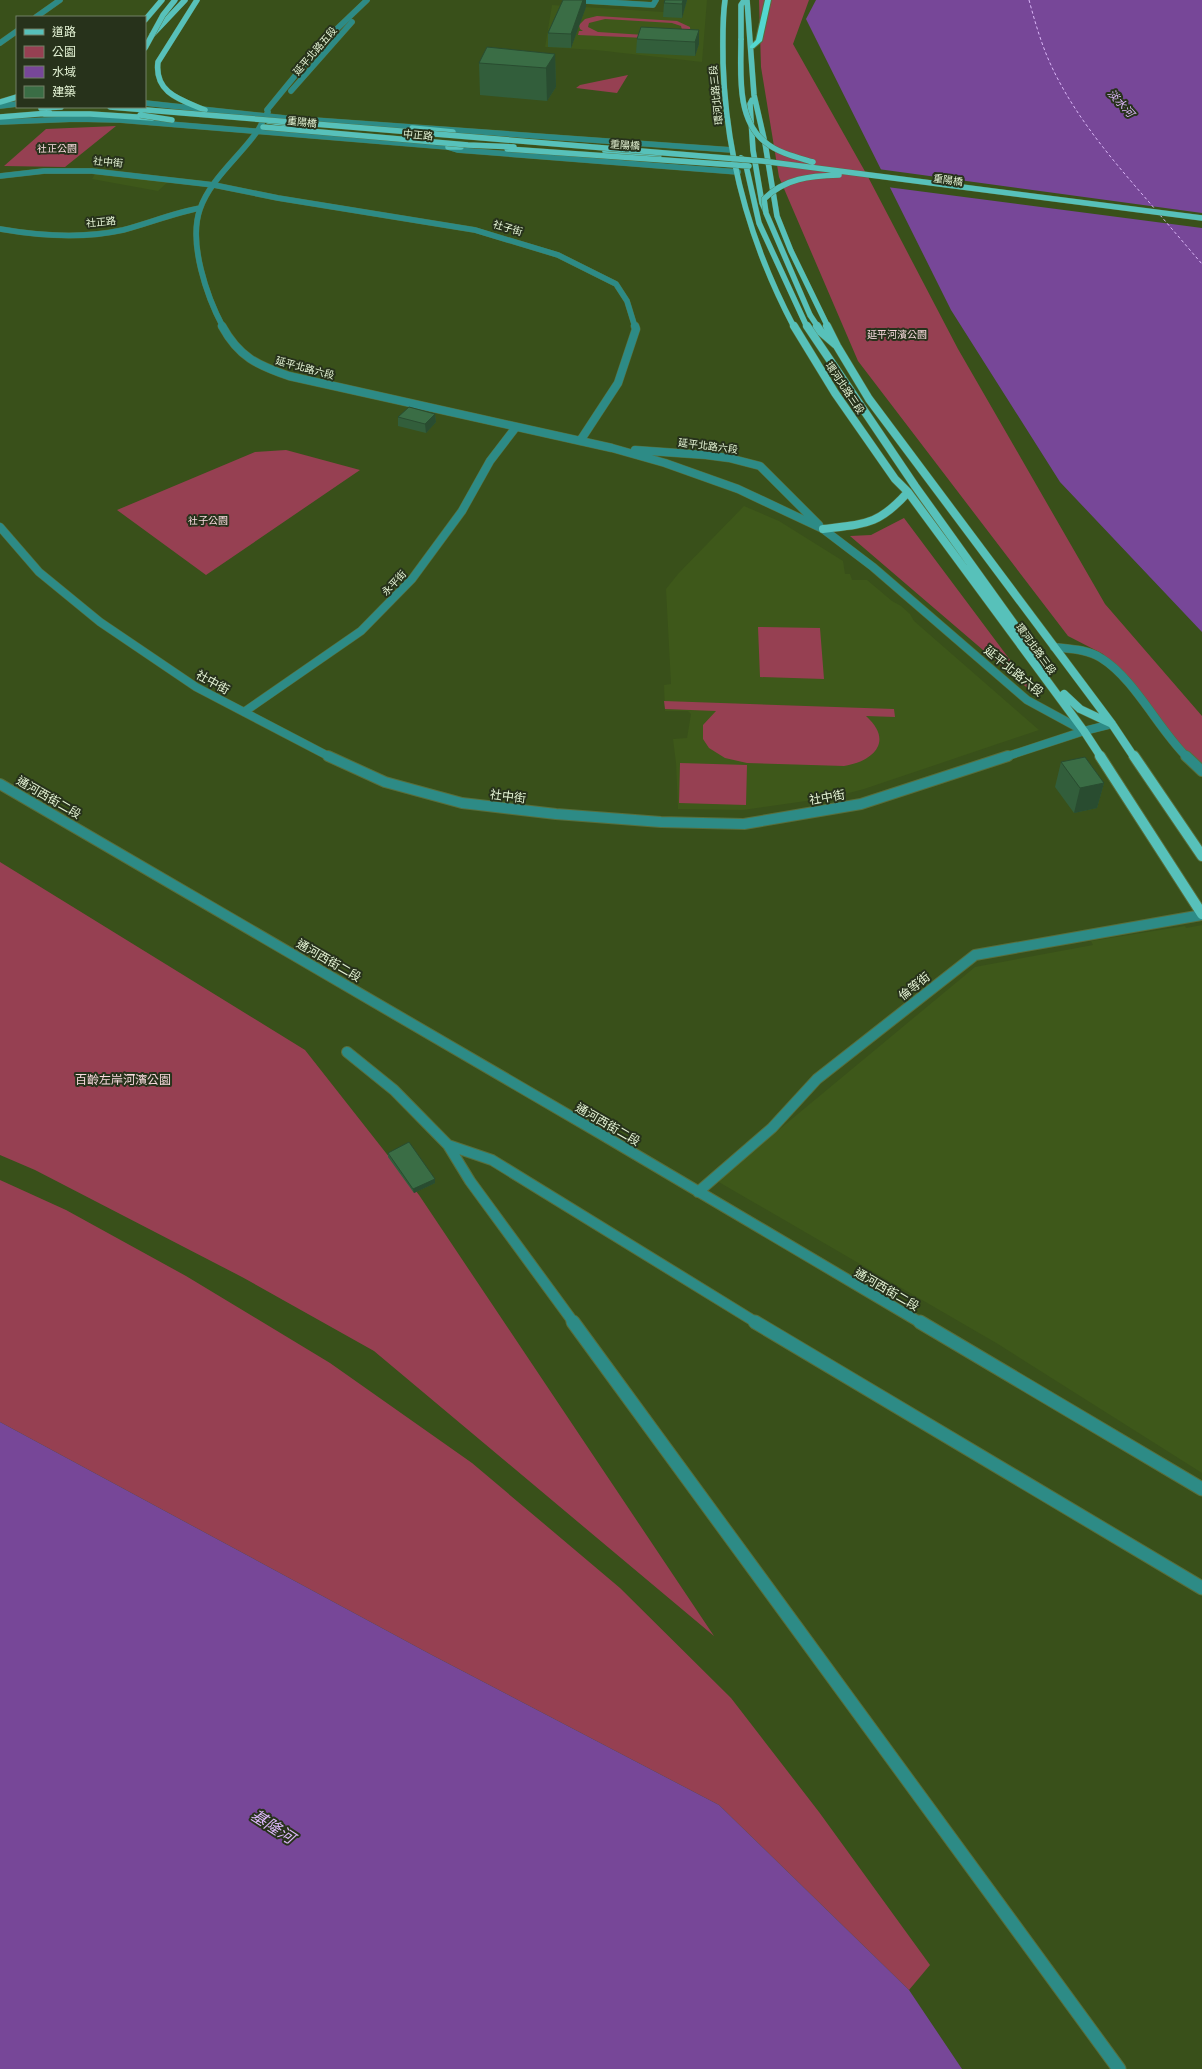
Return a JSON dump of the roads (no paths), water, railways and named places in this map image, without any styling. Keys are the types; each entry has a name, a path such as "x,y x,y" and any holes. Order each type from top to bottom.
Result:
{"highway":[{"path":"752,47 759,42 767,2"}],"main road":[{"path":"146,19 162,0"},
{"path":"146,46 164,15 175,0"},
{"path":"146,42 185,0"},
{"path":"197,0 158,62 156,72 158,82 166,90 178,98 205,110"},
{"name":"環河北路三段","path":"725,0 722,19 722,66 732,150 746,213 779,298 802,341 835,393 890,473 908,492 1084,731"},
{"path":"746,0 741,5 742,83 748,119 751,127 760,138 774,148 808,161 911,180"},
{"name":"環河北路三段","path":"746,0 752,47 754,95 765,143 777,216 788,240 791,251 837,346 869,399 1112,724"},
{"path":"754,95 750,104 753,150 762,203 782,241 791,251"},
{"path":"0,102 16,97"},
{"path":"0,110 41,108"},
{"path":"0,117 44,114 75,108"},
{"path":"126,108 136,114 154,118"},
{"name":"重陽橋","path":"126,108 267,117 761,164 911,180 1202,218"},
{"name":"重陽橋","path":"44,114 90,114 154,118 468,145 761,164 1202,222"},
{"path":"267,117 314,128"},
{"path":"287,129 314,128 745,161"},
{"path":"412,128 739,156 761,164"},
{"path":"738,172 753,150 765,143"},
{"path":"448,147 731,166 761,164"},
{"path":"732,150 745,161 759,223 804,322 915,486 1071,703 1086,714 1112,724 1202,856"},
{"path":"837,346 821,332 810,314 766,213 764,199 773,189 784,183 817,176 841,175"},
{"path":"822,530 868,524 879,520 888,514 908,492"},
{"name":"延平北路六段","path":"1084,731 1202,914"}],"street":[{"path":"37,16 60,0"},
{"name":"延平北路五段","path":"267,117 267,110 321,44 367,0"},
{"name":"延平北路五段","path":"257,132 267,117 275,110 347,28 375,0"},
{"path":"570,0 653,5 656,0"},
{"path":"0,43 16,32"},
{"name":"中正路","path":"146,103 267,117 732,150"},
{"path":"0,106 16,104"},
{"path":"213,128 225,112"},
{"name":"中正路","path":"0,122 96,119 448,147 465,151 738,172"},
{"path":"323,137 333,122"},
{"name":"延平北路六段","path":"257,132 214,185 200,208 198,216 197,249 209,298 231,341 245,357 262,367 305,380 612,448 665,463 738,489 822,530 873,566 1027,700 1084,731"},
{"name":"社中街","path":"0,176 44,171 92,171 214,185"},
{"name":"社子街","path":"214,185 497,235 558,255 616,284 627,301 636,329 635,338 618,383 580,441"},
{"name":"社正路","path":"0,229 20,233 76,235 105,233 143,224 185,210 200,208"},
{"name":"永平街","path":"244,712 361,631 412,579 462,511 486,467 516,427"},
{"name":"延平北路六段","path":"612,448 706,454 760,466 805,510 822,530"},
{"name":"社中街","path":"0,527 39,572 100,622 196,687 306,746 385,782 462,803 556,814 662,822 744,824 861,804 1084,731 1112,724"},
{"path":"1054,648 1081,650 1101,658 1120,674 1181,751 1202,772"},
{"name":"通河西街二段","path":"0,784 698,1192 1202,1489"},
{"name":"倫等街","path":"698,1192 772,1128 817,1079 975,955 1202,914"},
{"path":"347,1052 369,1068 394,1090 448,1145 470,1181 1118,2069"},
{"path":"448,1145 492,1160 708,1294 1202,1588"}],"water":[{"name":"淡水河","path":"816,0 1202,0 1202,632 1060,482 951,310 806,19"},
{"name":"基隆河","path":"0,1422 430,1654 719,1805 909,1990 962,2069 0,2069"}],"park label":[{"name":"社正公園","path":"57,148"},
{"name":"延平河濱公園","path":"897,334"},
{"name":"社子公園","path":"208,520"},
{"name":"百齡左岸河濱公園","path":"123,1079"}]}
